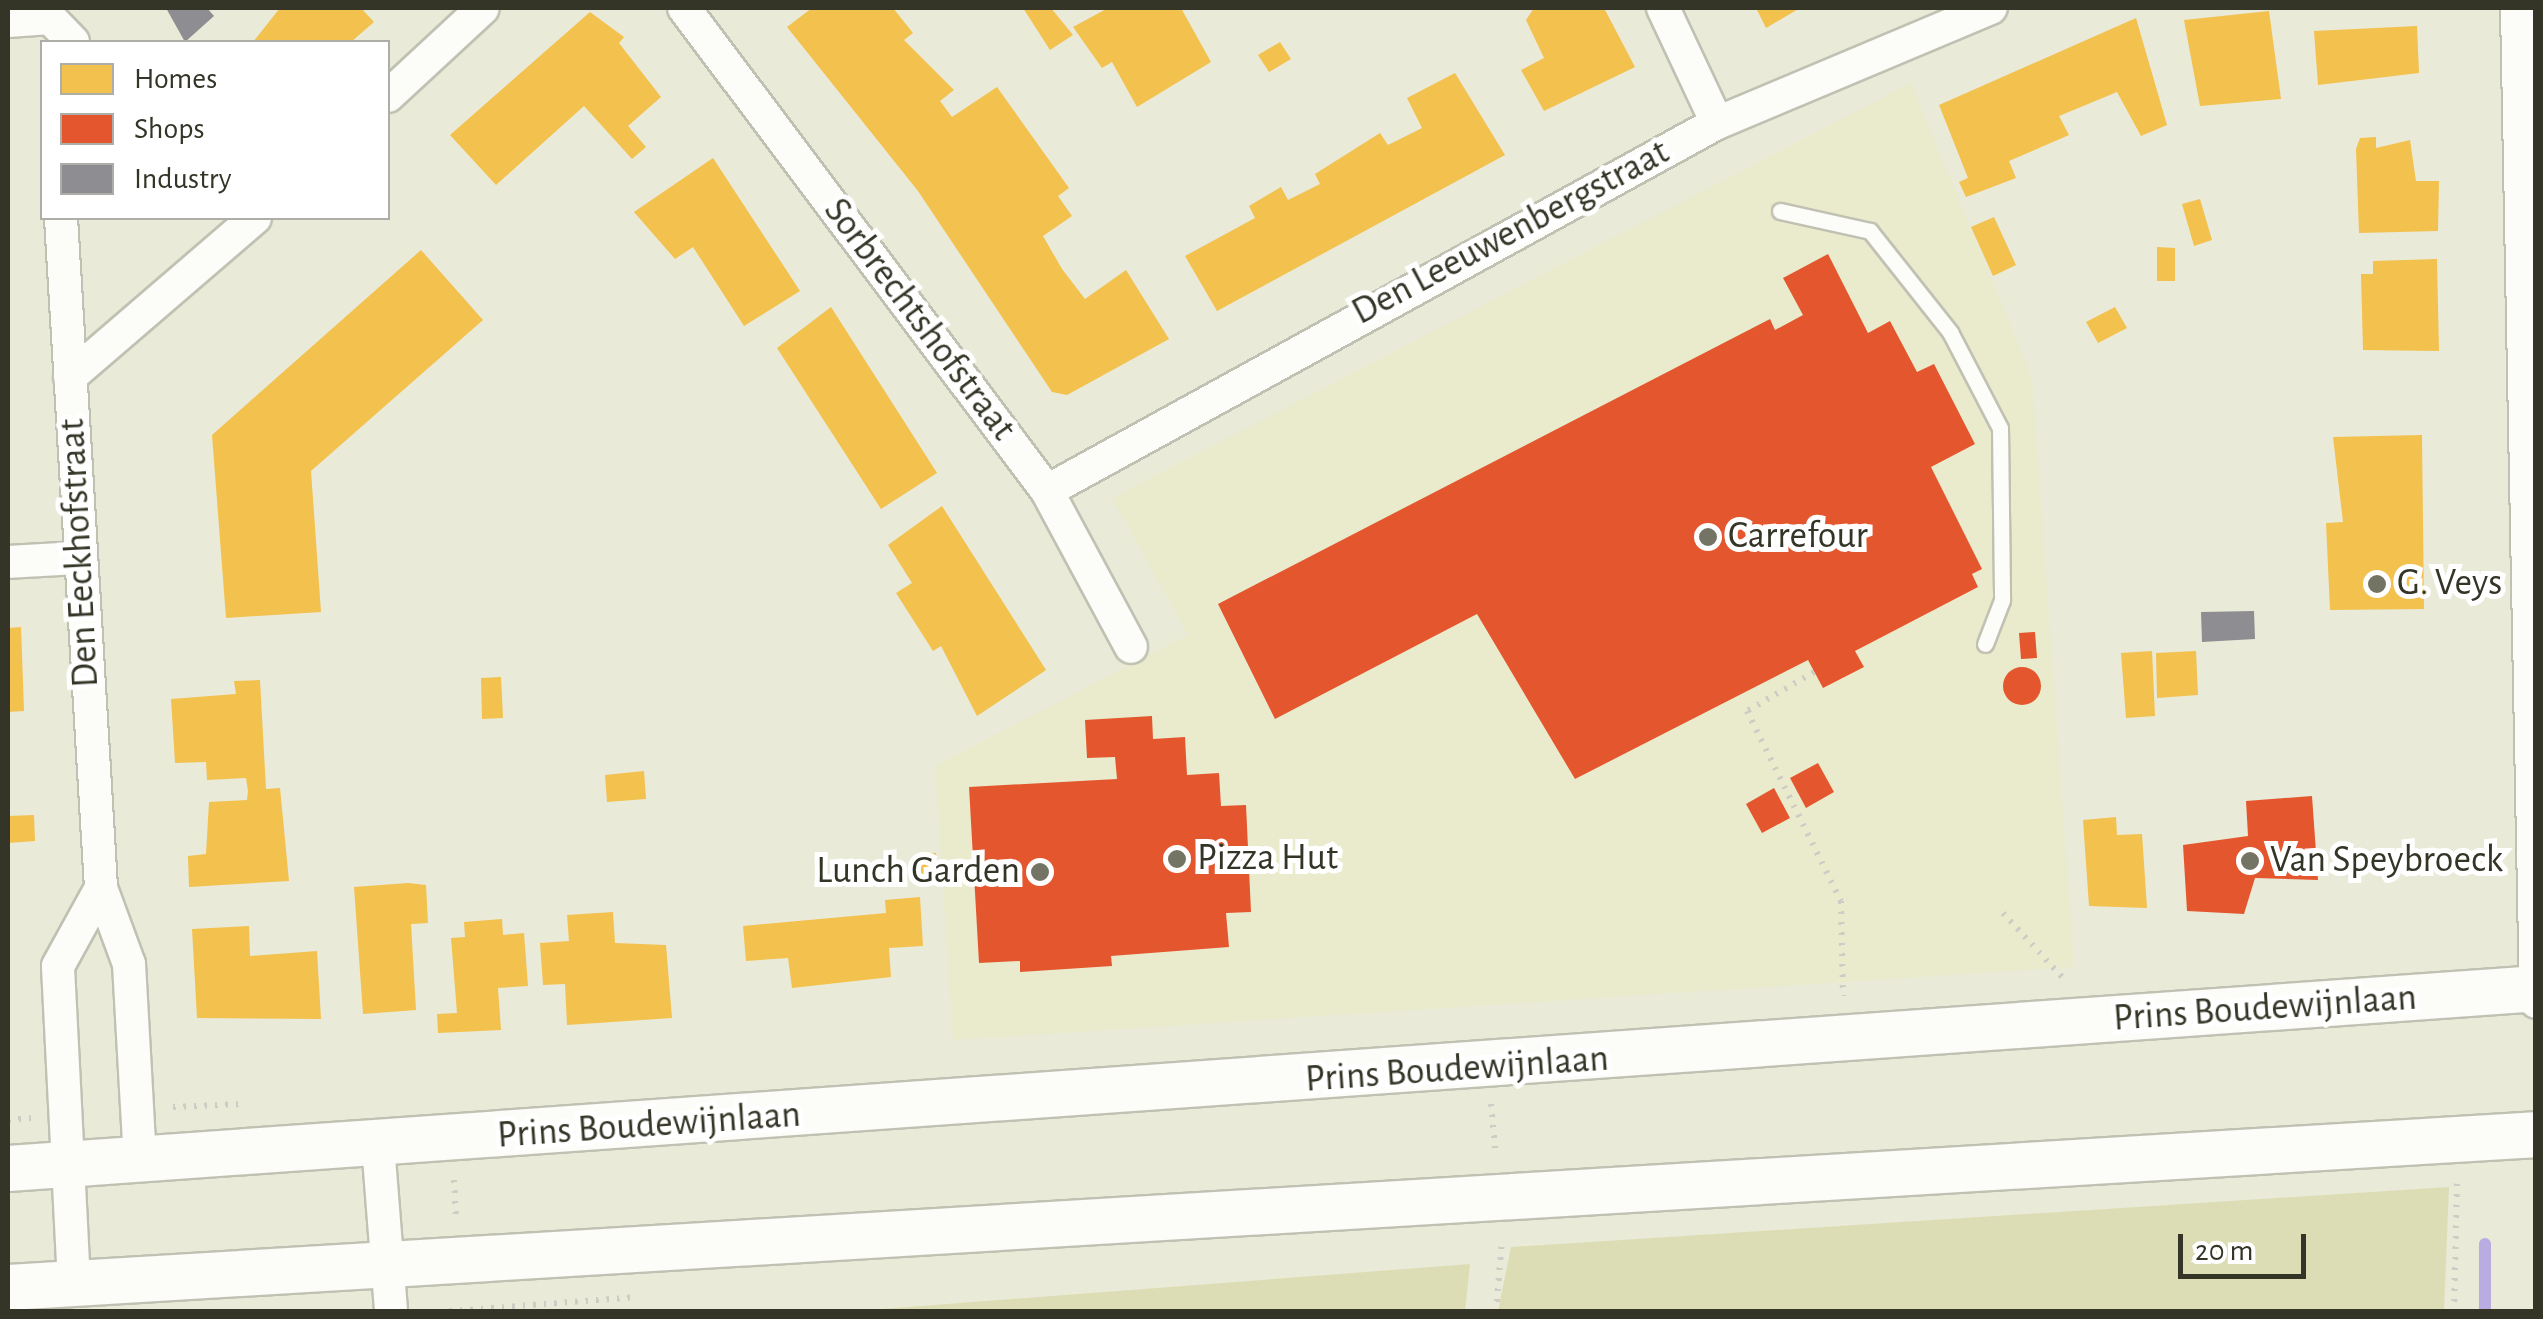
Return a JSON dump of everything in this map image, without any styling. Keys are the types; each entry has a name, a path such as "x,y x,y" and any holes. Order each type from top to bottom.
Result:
{"main road":[{"name":"Prins Boudewijnlaan","path":"8,1168 65,1150 140,1159 378,1145 2535,993"},
{"path":"8,1287 74,1283 390,1291 459,1266 1501,1220 2536,1134"}],"street":[{"path":"390,94 483,8"},
{"name":"Sorbrechtshofstraat","path":"684,8 1047,491 1131,647"},
{"path":"1663,8 1717,123"},
{"name":"Den Leeuwenbergstraat","path":"1047,491 1717,123 1991,8"},
{"path":"2517,8 2532,310 2535,993"},
{"path":"8,21 50,23 71,40"},
{"name":"Den Eeckhofstraat","path":"61,220 101,888 129,964 140,1159"},
{"path":"70,377 251,220"},
{"path":"8,562 80,558"},
{"path":"74,1283 58,966 101,888"},
{"path":"378,1145 390,1291"}],"lane":[{"path":"1780,210 1870,231 1950,332 2000,428 2002,600 1985,644"}],"path":[{"path":"1814,672 1746,711 1840,901 1843,1002"},
{"path":"2003,913 2071,987"},
{"path":"1488,1069 1501,1220 1496,1312"},
{"path":"452,1140 462,1310"},
{"path":"2454,1312 2457,1173"}],"shaded area":[{"path":"1911,83 2032,378 2074,967 953,1040 935,766 1188,635 1112,498"},
{"path":"2449,1187 2444,1311 1498,1311 1511,1247"},
{"path":"1470,1264 1465,1311 856,1311"}],"building: Homes":[{"path":"280,8 361,8 374,22 353,40 255,40"},
{"path":"812,8 893,8 913,33 904,40 954,90 940,101 952,117 997,87 1069,188 1058,196 1072,216 1043,236 1062,269 1085,299 1126,270 1169,339 1067,395 1052,392 918,191 787,27"},
{"path":"1023,8 1051,8 1073,35 1050,50"},
{"path":"1108,8 1181,8 1211,62 1137,107 1112,62 1102,68 1073,27"},
{"path":"1534,8 1604,8 1635,67 1544,111 1521,70 1544,58 1526,20"},
{"path":"1756,8 1800,8 1766,28"},
{"path":"2269,11 2281,99 2200,106 2184,20"},
{"path":"590,12 624,37 619,43 661,97 628,126 646,147 632,159 584,106 496,185 450,135"},
{"path":"2136,18 2167,125 2141,136 2117,92 2059,116 2069,135 2009,161 2016,178 1966,197 1959,182 1968,178 1939,105"},
{"path":"2417,26 2419,73 2318,85 2314,31"},
{"path":"1280,42 1291,59 1269,72 1258,55"},
{"path":"1455,73 1505,155 1217,311 1185,256 1255,218 1249,206 1281,187 1288,200 1320,184 1315,174 1380,133 1388,145 1422,128 1407,98"},
{"path":"2376,137 2376,148 2410,140 2416,181 2439,181 2438,231 2359,233 2356,149 2360,138"},
{"path":"713,158 800,291 744,326 693,247 675,259 634,212"},
{"path":"2200,199 2212,240 2194,246 2182,204"},
{"path":"1994,217 2016,265 1993,276 1971,227"},
{"path":"2157,247 2175,248 2175,281 2157,281"},
{"path":"421,250 483,320 311,471 321,612 226,618 212,435"},
{"path":"2437,259 2439,351 2363,350 2361,274 2373,274 2373,261"},
{"path":"831,307 937,473 881,509 777,348"},
{"path":"2115,307 2127,328 2098,343 2086,322"},
{"path":"2422,435 2424,609 2330,610 2326,523 2343,522 2333,437"},
{"path":"942,506 1046,670 977,716 941,646 933,651 896,593 912,583 888,545"},
{"path":"21,627 24,711 8,712 8,628"},
{"path":"2152,651 2155,716 2126,718 2121,653"},
{"path":"2196,651 2198,695 2157,698 2156,653"},
{"path":"501,677 503,718 482,719 481,678"},
{"path":"260,680 266,789 280,788 289,881 189,887 188,856 206,854 209,802 247,800 248,791 246,778 207,780 206,762 175,763 171,699 236,694 234,681"},
{"path":"644,771 646,799 607,802 605,775"},
{"path":"34,815 35,841 8,843 8,816"},
{"path":"2116,817 2117,835 2142,834 2147,908 2089,906 2083,820"},
{"path":"936,853 937,873 918,874 917,854"},
{"path":"426,885 428,923 411,924 416,1010 363,1014 354,887"},
{"path":"920,897 923,946 889,948 891,977 792,988 788,958 746,961 743,926 886,913 885,900"},
{"path":"613,912 615,943 666,945 672,1018 567,1025 565,984 543,985 540,943 569,941 567,915"},
{"path":"502,919 503,935 524,933 528,986 498,988 501,1030 438,1033 437,1014 457,1013 451,938 465,937 464,922"},
{"path":"249,926 250,956 317,951 321,1019 197,1018 192,929"}],"building: Shops":[{"name":"Carrefour","path":"1828,254 1868,333 1890,321 1917,372 1934,364 1975,444 1931,467 1982,569 1972,574 1978,587 1855,651 1864,667 1823,688 1808,660 1575,779 1477,614 1275,719 1218,604 1770,319 1775,330 1803,315 1783,278"},
{"path":"2035,632 2037,658 2021,659 2019,633"},
{"path":"2022,667 2035,673 2041,686 2035,699 2022,705 2009,699 2003,686 2009,673"},
{"path":"1152,716 1153,739 1185,737 1187,775 1219,773 1221,806 1246,805 1251,912 1226,913 1229,947 1111,956 1112,966 1020,972 1020,961 979,963 969,787 1117,779 1115,757 1087,758 1085,720"},
{"path":"1818,763 1834,792 1806,808 1790,778"},
{"path":"1774,788 1790,818 1762,833 1746,804"},
{"name":"Van Speybroeck","path":"2312,796 2318,880 2255,878 2244,914 2187,911 2183,845 2248,836 2246,801"}],"building: Industry":[{"path":"166,8 207,8 214,16 184,40"},
{"path":"2254,611 2255,639 2202,642 2201,612"}],"waterway":[{"path":"2485,1244 2485,1312"}],"place":[{"name":"Carrefour","path":"1708,537"},
{"name":"G. Veys","path":"2377,584"},
{"name":"Pizza Hut","path":"1177,859"},
{"name":"Van Speybroeck","path":"2250,861"},
{"name":"Lunch Garden","path":"1040,872"}]}
